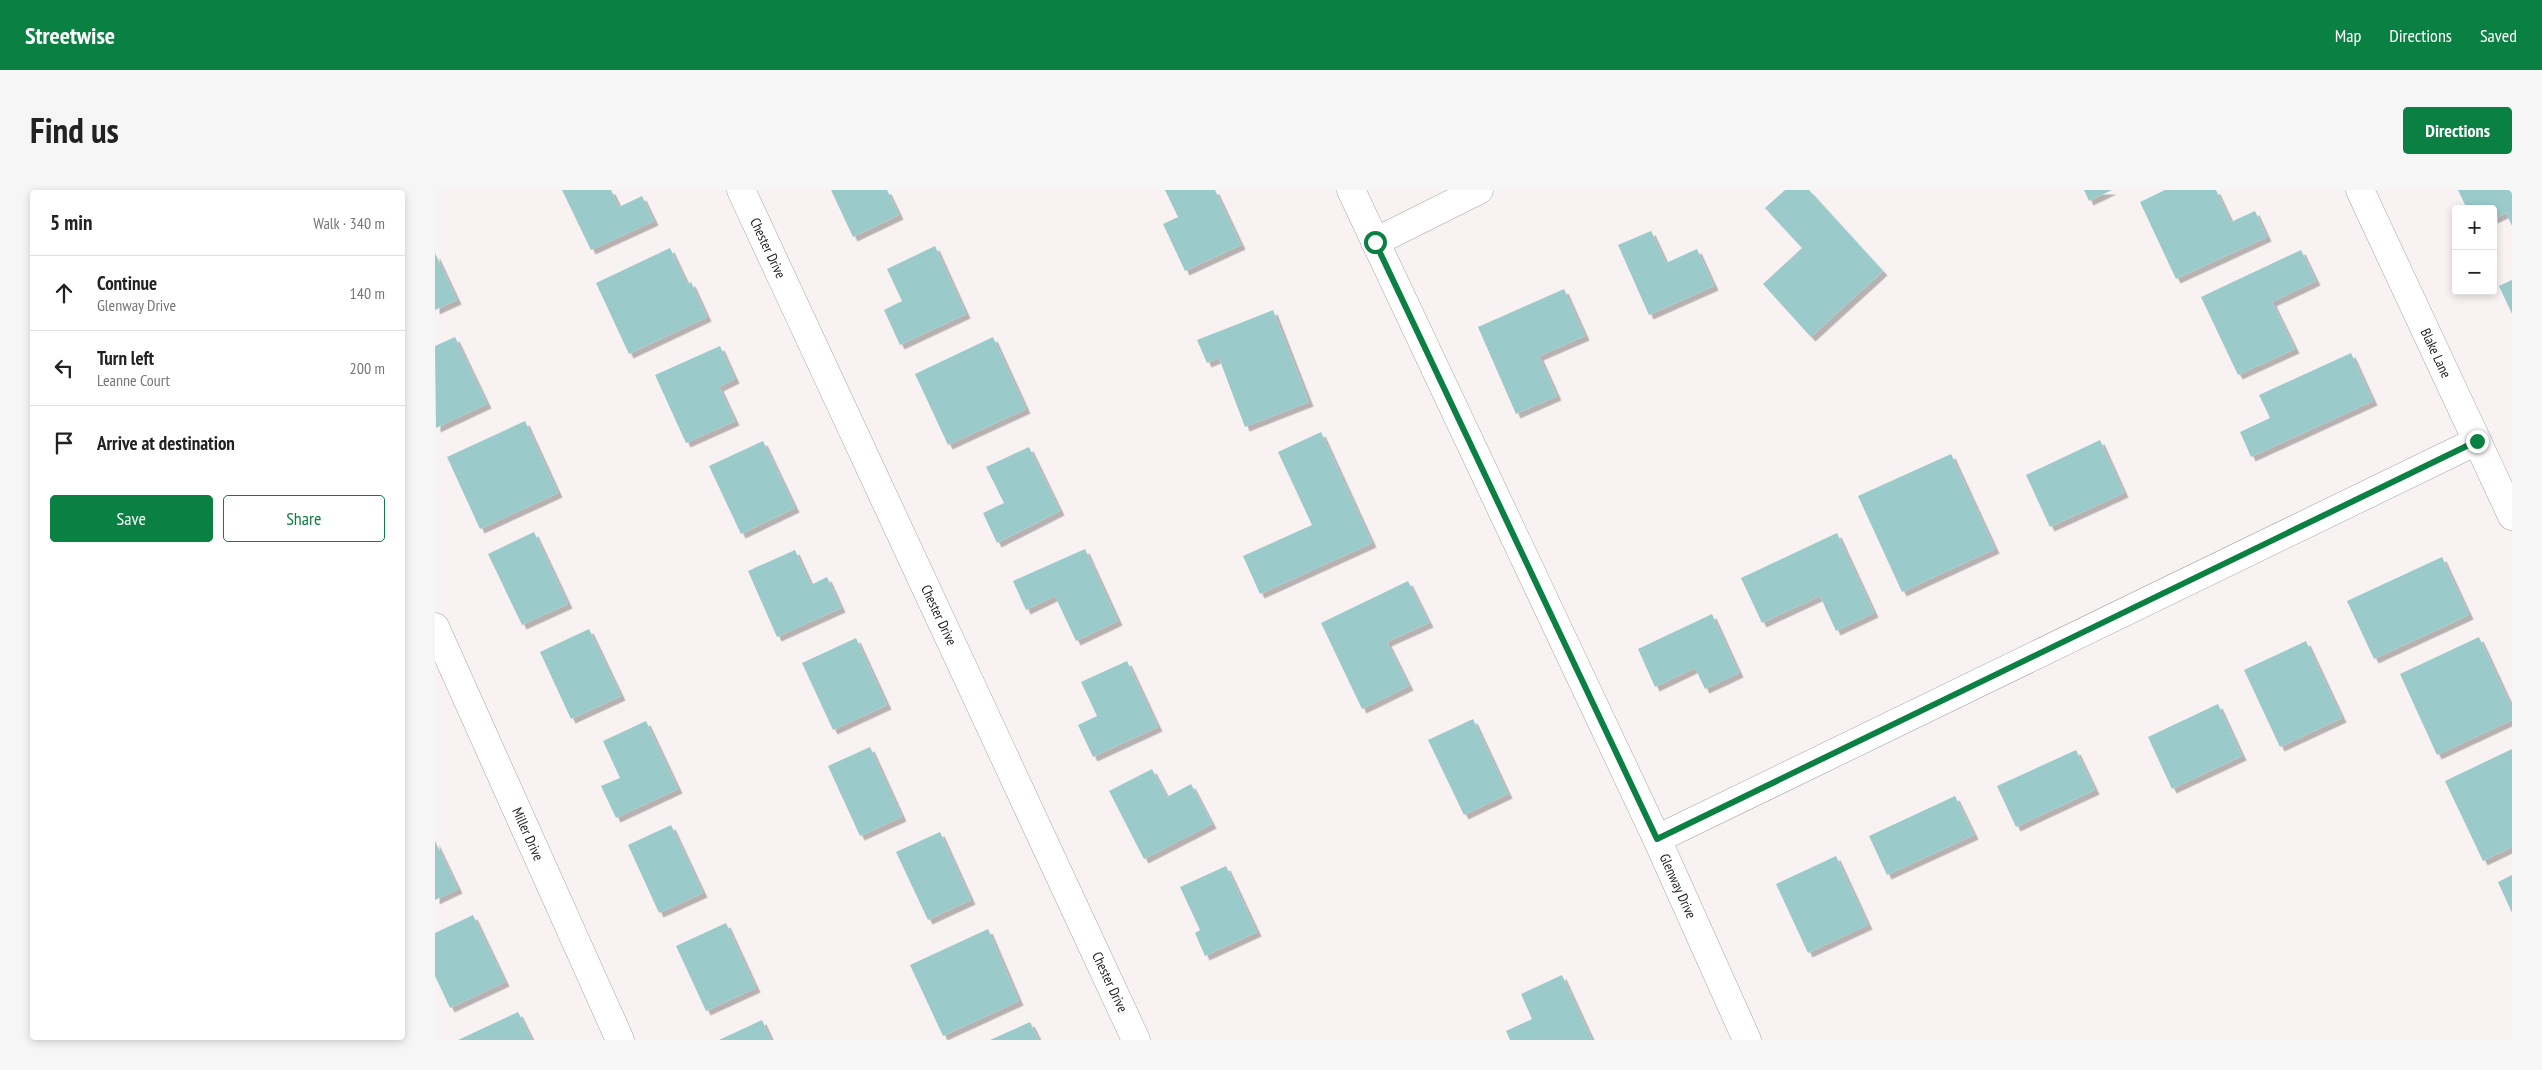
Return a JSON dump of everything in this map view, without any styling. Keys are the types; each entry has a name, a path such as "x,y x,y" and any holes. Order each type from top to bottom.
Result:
{"street":[{"name":"Chester Drive","path":"741,190 1136,1040"},
{"name":"Glenway Drive","path":"1351,190 1657,839 1747,1040"},
{"path":"1375,242 1479,190"},
{"name":"Blake Lane","path":"2360,190 2512,516"},
{"path":"1657,839 2477,441"},
{"name":"Miller Drive","path":"435,627 620,1040"}],"building":[{"path":"562,190 611,190 619,207 642,196 654,221 591,250"},
{"path":"831,190 887,190 899,215 853,237"},
{"path":"1165,190 1215,190 1241,245 1185,271 1163,224 1178,217"},
{"path":"1785,190 1809,190 1883,271 1811,337 1763,284 1802,248 1765,208"},
{"path":"2084,190 2112,190 2089,201"},
{"path":"2165,190 2216,190 2231,222 2255,211 2267,237 2176,279 2140,202"},
{"path":"2458,190 2512,190 2512,226 2506,213 2497,217 2497,205 2465,205"},
{"path":"1651,231 1666,263 1697,249 1714,286 1649,315 1618,245"},
{"path":"935,246 966,314 900,345 884,310 902,301 887,269"},
{"path":"670,248 687,284 691,282 707,317 629,354 596,283"},
{"path":"2301,250 2316,281 2272,302 2295,349 2238,375 2201,297"},
{"path":"435,253 457,300 435,310"},
{"path":"2512,280 2512,314 2499,286"},
{"path":"1564,289 1585,336 1539,356 1557,396 1516,414 1478,327"},
{"path":"1273,310 1309,402 1245,427 1219,358 1207,363 1197,340"},
{"path":"455,337 487,404 436,428 435,346"},
{"path":"993,337 1026,409 948,445 915,374"},
{"path":"720,346 735,379 719,387 735,421 686,443 655,375"},
{"path":"2351,353 2373,401 2251,457 2240,432 2270,418 2259,395"},
{"path":"525,421 558,493 480,529 447,457"},
{"path":"1321,432 1372,543 1260,594 1243,556 1312,525 1278,452"},
{"path":"2100,440 2124,493 2050,527 2026,475"},
{"path":"763,441 795,508 741,534 709,466"},
{"path":"1029,447 1060,511 997,543 983,513 1004,503 986,467"},
{"path":"1951,454 1995,549 1902,592 1858,496"},
{"path":"534,532 568,604 522,625 488,554"},
{"path":"1837,533 1874,613 1836,631 1820,596 1762,623 1741,578"},
{"path":"1085,549 1118,621 1076,641 1055,596 1026,610 1013,581"},
{"path":"795,550 811,585 827,577 841,608 777,637 748,571"},
{"path":"2442,557 2469,615 2374,659 2347,601"},
{"path":"1408,581 1429,623 1387,642 1409,686 1362,709 1321,623"},
{"path":"1712,614 1739,673 1705,689 1695,668 1655,687 1638,649"},
{"path":"589,629 621,696 571,719 540,652"},
{"path":"2479,637 2512,708 2512,720 2437,755 2400,674"},
{"path":"856,638 887,705 833,730 802,663"},
{"path":"2306,641 2342,718 2280,747 2244,670"},
{"path":"1127,661 1158,727 1093,757 1078,725 1097,716 1081,682"},
{"path":"2218,704 2242,756 2172,789 2148,737"},
{"path":"1473,719 1508,794 1464,815 1428,740"},
{"path":"646,721 678,789 616,818 601,786 620,778 603,741"},
{"path":"870,747 902,817 860,836 828,766"},
{"path":"2512,749 2512,847 2483,861 2445,781"},
{"path":"2076,750 2095,790 2016,827 1997,786"},
{"path":"1152,769 1167,797 1191,784 1212,824 1144,859 1109,791"},
{"path":"1955,796 1974,835 1887,875 1869,836"},
{"path":"671,825 703,893 659,913 628,845"},
{"path":"940,832 971,900 928,920 896,852"},
{"path":"435,841 458,889 435,900"},
{"path":"1836,856 1868,925 1808,953 1776,884"},
{"path":"1226,866 1257,932 1205,956 1195,933 1200,930 1180,887"},
{"path":"2512,875 2512,913 2498,882"},
{"path":"473,915 505,982 450,1008 435,976 435,933"},
{"path":"726,923 756,988 706,1011 676,946"},
{"path":"988,929 1019,1001 943,1036 910,965"},
{"path":"1562,975 1592,1040 1510,1040 1506,1031 1532,1019 1521,994"},
{"path":"518,1012 532,1040 458,1040"},
{"path":"762,1020 771,1040 719,1040"},
{"path":"1030,1022 1039,1040 990,1040"}],"route":[{"path":"1375,242 1657,839 2477,441"}]}
